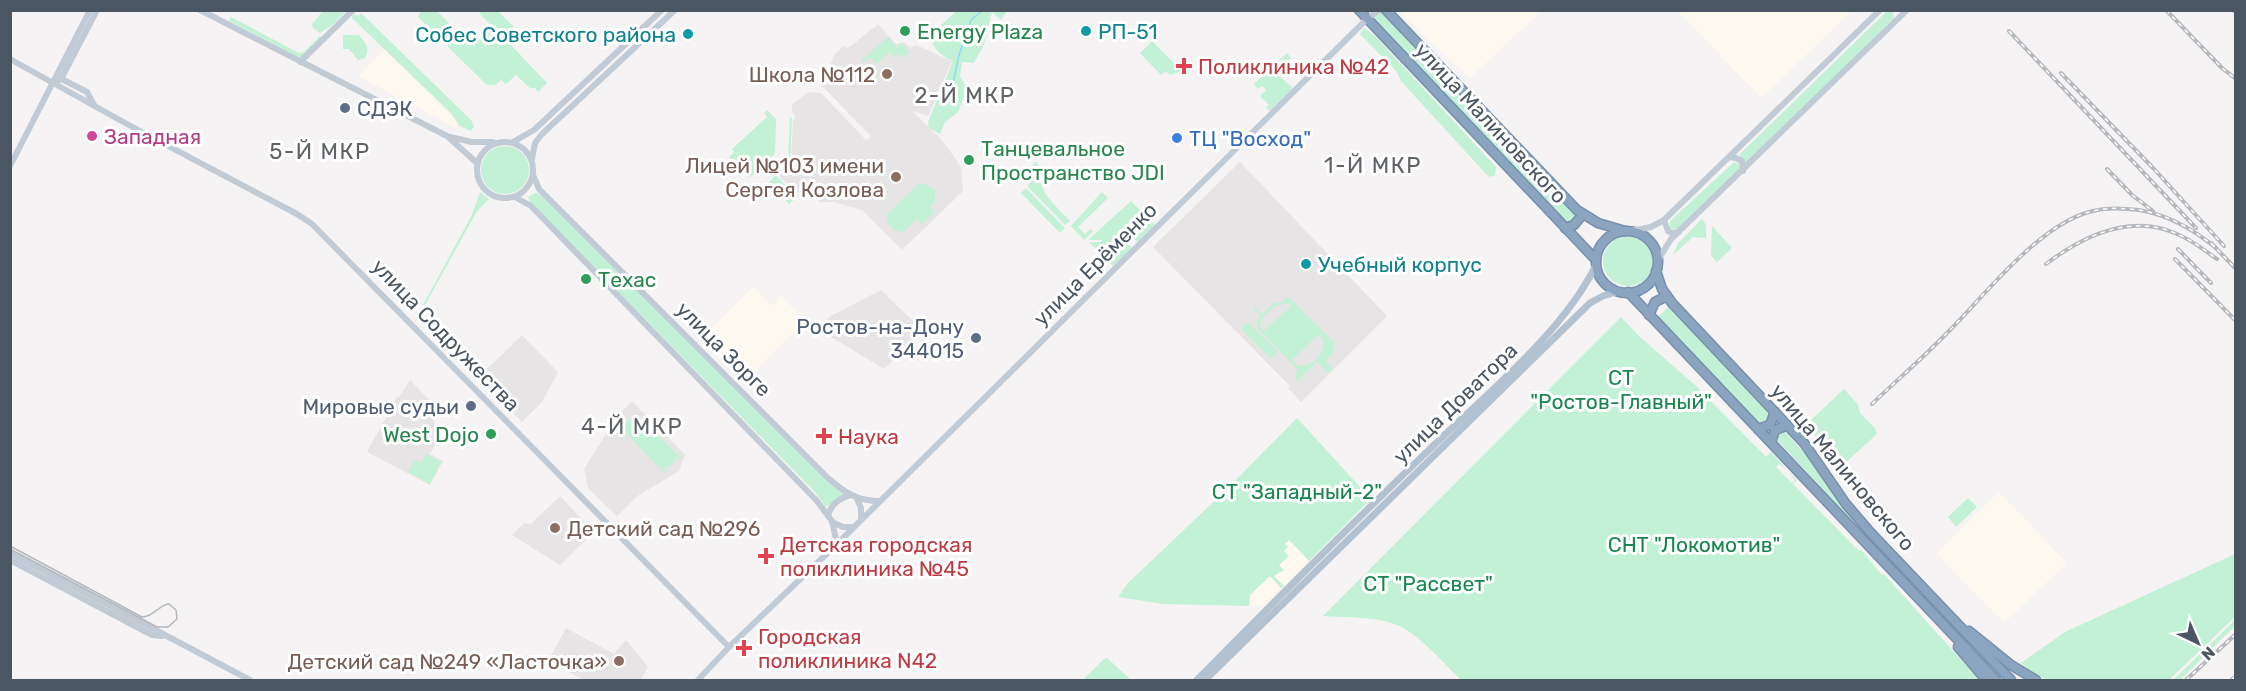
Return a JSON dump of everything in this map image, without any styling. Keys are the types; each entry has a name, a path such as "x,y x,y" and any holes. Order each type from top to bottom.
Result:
{"highway":[{"name":"улица Малиновского","path":"1359,10 1596,263"},
{"name":"улица Малиновского","path":"1386,10 1583,214 1598,223 1628,231"},
{"path":"1565,228 1574,225 1583,214"},
{"path":"1628,231 1641,234 1650,241 1658,260 1656,271 1645,286 1623,292 1604,283 1596,263 1603,243 1612,234 1628,231"},
{"name":"улица Малиновского","path":"1656,271 1667,296 1788,425 1810,451 1858,519 2011,681"},
{"name":"улица Малиновского","path":"1623,292 1649,315 1771,442 1996,681"},
{"path":"1649,315 1655,302 1667,296"},
{"path":"1758,429 1770,425 1775,412"},
{"path":"1771,442 1774,430 1788,425"},
{"path":"1959,626 1973,633 2006,661 2036,681"},
{"path":"1952,633 1958,647 1986,681"}],"main road":[{"path":"57,79 90,10"},
{"path":"10,166 97,10"},
{"path":"200,10 447,136 472,142 513,142 534,130 662,10"},
{"path":"300,62 353,10"},
{"path":"497,142 481,154 477,163 477,176 484,189 498,198 515,197 527,188 533,175 532,159 535,143 542,134 675,10"},
{"name":"улица Ерёменко","path":"698,681 729,647 1367,19 1379,10"},
{"path":"1628,231 1651,227 1664,220 1880,10"},
{"path":"1658,260 1666,246 1679,232 1899,14 1907,10"},
{"name":"улица Содружества","path":"10,59 47,79 57,79 94,105 312,224 729,647"},
{"path":"447,136 477,163"},
{"path":"513,142 527,152 532,159"},
{"path":"1730,158 1742,161 1743,171"},
{"name":"улица Зорге","path":"533,175 539,189 828,477 854,497"},
{"name":"улица Зорге","path":"515,197 538,214 817,501 830,518"},
{"path":"1664,220 1668,231 1679,232"},
{"name":"улица Доватора","path":"1197,681 1539,344 1582,290 1596,263"},
{"path":"1582,290 1590,294 1590,303"},
{"name":"улица Доватора","path":"1205,681 1590,303 1603,296 1623,292"},
{"path":"837,543 830,518 831,507 836,501 854,497 879,501"},
{"path":"854,497 861,508 861,519"},
{"path":"830,518 840,526 853,527"},
{"path":"10,554 250,681"},
{"path":"10,560 152,635 166,636"}],"shaded area":[{"path":"1398,11 1541,11 1470,78"},
{"path":"1678,11 1852,11 1761,98"},
{"path":"878,24 896,44 904,42 910,48 916,45 952,61 928,116 912,111 943,141 961,167 963,191 903,249 862,210 834,202 820,202 812,193 796,193 779,176 791,163 793,120 796,117 792,112 792,105 808,92 821,93 866,140 871,136 822,86 834,55 843,46 847,48 852,45"},
{"path":"384,49 453,117 458,129 358,76"},
{"path":"1240,162 1387,316 1301,402 1288,388 1290,386 1153,247"},
{"path":"753,287 771,306 781,296 805,320 744,382 700,340"},
{"path":"881,290 923,331 884,369 818,329 831,316"},
{"path":"522,335 558,372 542,402 522,422 478,378"},
{"path":"410,380 441,412 434,419 438,440 430,454 443,461 430,485 367,452 397,397"},
{"path":"632,401 685,455 679,471 639,495 617,516 588,488 584,469 617,417"},
{"path":"1999,492 2067,563 2004,623 1936,553"},
{"name":"Детский сад №296","path":"560,496 594,532 560,565 512,535 524,523 531,524"},
{"path":"1290,540 1309,561 1284,586 1274,576 1277,574 1285,544"},
{"path":"1270,576 1281,588 1263,606 1249,606 1250,595"},
{"path":"566,628 614,654 626,640 648,667 641,680 584,680 548,661"}],"green space":[{"path":"422,10 437,11 457,31 446,41 442,41 418,17"},
{"path":"323,11 346,11 320,33 313,28 312,24"},
{"path":"498,11 517,30 506,40 547,83 538,92 516,75 506,84 501,80 495,85 487,85 448,47 448,43 458,33 467,41 477,42 488,32 489,23 479,13"},
{"path":"956,11 1007,11 1001,20 992,12 984,44 974,63 962,62 960,76 967,89 958,112 945,122 940,134 929,128 928,122 953,61 938,51 930,36"},
{"path":"1382,11 1569,206 1576,218 1571,223 1373,19"},
{"path":"1887,11 1893,12 1894,18 1748,164 1739,155"},
{"path":"361,13 471,120 474,126 471,131 460,126 451,113 352,18 353,14 359,16"},
{"path":"231,17 299,53 304,52 320,36 322,38 303,57 299,57 231,22 229,20"},
{"path":"1364,28 1375,36 1496,167 1495,175 1490,177 1486,174 1401,81 1396,71 1360,34"},
{"path":"343,35 359,35 367,49 365,58 358,60 349,49 343,49"},
{"path":"887,37 897,47 901,43 909,52 902,58 900,52 894,57 889,52 877,64 869,57 862,63 861,61"},
{"path":"1152,41 1182,71 1170,75 1166,71 1161,75 1140,53"},
{"path":"1287,53 1291,58 1277,74 1293,88 1269,111 1266,107 1269,105 1260,96 1266,90 1262,86 1258,89 1254,84"},
{"path":"767,110 776,119 775,154 749,177 729,157 734,152 732,149 767,117 764,113"},
{"path":"790,117 792,119 790,163 777,177 799,195 789,204 769,182 788,163"},
{"path":"505,146 522,153 529,170 522,187 505,194 488,187 481,170 488,153"},
{"path":"1034,162 1038,163 1043,189 1070,221 1065,225 1028,187"},
{"path":"1734,162 1739,164 1741,169 1677,230 1670,228 1670,221"},
{"path":"919,184 925,184 935,190 935,201 930,207 934,212 922,224 917,219 904,232 893,230 887,220 887,214"},
{"path":"1026,188 1065,228 1060,233 1021,193"},
{"path":"480,192 489,199 477,211 415,323 472,215"},
{"path":"1102,192 1108,198 1078,227 1085,234 1091,229 1093,232 1084,240 1071,226"},
{"path":"535,193 544,196 843,495 826,507 815,492 530,202 528,197"},
{"path":"1131,201 1155,225 1138,242 1134,239 1131,241 1127,237 1120,237 1119,241 1125,241 1132,248 1113,266 1089,242 1101,242 1102,240 1088,240"},
{"path":"1702,219 1706,225 1706,238 1693,237 1673,255 1678,243"},
{"path":"1712,226 1732,248 1717,262 1711,256"},
{"path":"1623,236 1633,236 1646,243 1653,256 1653,266 1646,279 1633,286 1623,286 1614,282 1607,275 1603,266 1603,256 1607,247 1614,240"},
{"path":"1287,296 1335,343 1332,347 1335,351 1326,361 1333,369 1328,373 1317,362 1295,384 1297,369 1258,329 1256,323 1261,315 1252,309 1255,309 1255,305 1262,314 1273,304","holes":["1282,304 1291,306 1264,331 1260,327 1265,315 1274,307","1319,334 1324,342 1318,357 1306,365 1296,365 1292,360"]},
{"path":"1669,306 1770,412 1769,421 1758,423 1658,317"},
{"path":"1621,317 1696,386 1766,457 1771,452 1785,468 1779,464 1776,467 1792,483 1795,480 1788,471 1797,480 1793,484 1859,551 1861,550 1882,575 1884,574 1979,680 1461,680 1413,634 1397,625 1370,619 1323,616"},
{"path":"1248,322 1278,352 1271,359 1241,329"},
{"path":"1844,389 1858,405 1860,413 1875,428 1877,434 1844,464 1807,427 1808,423"},
{"path":"635,417 643,420 681,458 679,460 676,457 672,465 663,469 666,472 664,473 625,432 626,423"},
{"name":"СТ \"Западный-2\"","path":"1297,418 1371,499 1309,561 1289,540 1285,544 1288,547 1284,551 1289,556 1279,565 1284,570 1274,576 1284,586 1281,588 1270,576 1250,595 1249,606 1163,604 1118,597 1128,583 1225,491"},
{"path":"1783,430 1809,458 1851,517 1932,602 1930,604 1777,440 1776,433"},
{"path":"426,454 441,462 430,484 408,472 415,460 421,462"},
{"path":"1968,498 1977,507 1956,527 1948,517"},
{"path":"2235,554 2235,617 2169,680 2048,680 2034,674 2021,663 2065,632"},
{"path":"2235,620 2235,626 2180,680 2173,680"},
{"path":"1107,658 1131,680 1083,680 1104,659"}],"waterway":[{"path":"952,89 959,55 971,20 983,10"}],"tram line":[{"path":"10,546 142,617 169,604 176,610 177,619 168,627 157,627 10,549"}],"railway":[{"path":"2166,10 2222,68 2236,79"},
{"path":"2009,31 2196,228"},
{"path":"2061,73 2154,169 2224,246"},
{"path":"2107,169 2132,195 2153,211"},
{"path":"1872,404 1939,341 2013,263 2051,231 2070,220 2101,209 2139,210 2160,215 2180,224 2216,248"},
{"path":"2046,264 2092,237 2125,227 2142,226 2160,228 2182,236 2217,259"},
{"path":"2211,243 2236,269"},
{"path":"2178,249 2211,283"},
{"path":"2175,259 2236,321"},
{"path":"2186,680 2236,634"},
{"path":"2231,680 2236,676"}],"place":[{"name":"Energy Plaza","path":"905,31"},
{"name":"РП-51","path":"1086,31"},
{"name":"Собес Советского района","path":"688,34"},
{"name":"Поликлиника №42","path":"1184,66"},
{"name":"Школа №112","path":"887,74"},
{"name":"СДЭК","path":"345,108"},
{"name":"Западная","path":"92,136"},
{"name":"ТЦ \"Восход\"","path":"1177,138"},
{"name":"Танцевальное Пространство JDI","path":"969,160"},
{"name":"Лицей №103 имени Сергея Козлова","path":"896,177"},
{"name":"Учебный корпус","path":"1306,264"},
{"name":"Техас","path":"586,279"},
{"name":"Ростов-на-Дону 344015","path":"976,338"},
{"name":"Мировые судьи","path":"471,406"},
{"name":"West Dojo","path":"491,434"},
{"name":"Наука","path":"824,436"},
{"name":"Детский сад №296","path":"555,528"},
{"name":"Детская городская поликлиника №45","path":"766,556"},
{"name":"Городская поликлиника N42","path":"744,648"},
{"name":"Детский сад №249 «Ласточка»","path":"619,661"}],"district":[{"name":"2-Й МКР","path":"965,95"},
{"name":"5-Й МКР","path":"320,151"},
{"name":"1-Й МКР","path":"1373,165"},
{"name":"4-Й МКР","path":"632,426"}],"park label":[{"name":"СТ \"Ростов-Главный\"","path":"1621,389"},
{"name":"СНТ \"Локомотив\"","path":"1694,544"},
{"name":"СТ \"Рассвет\"","path":"1428,583"}]}
